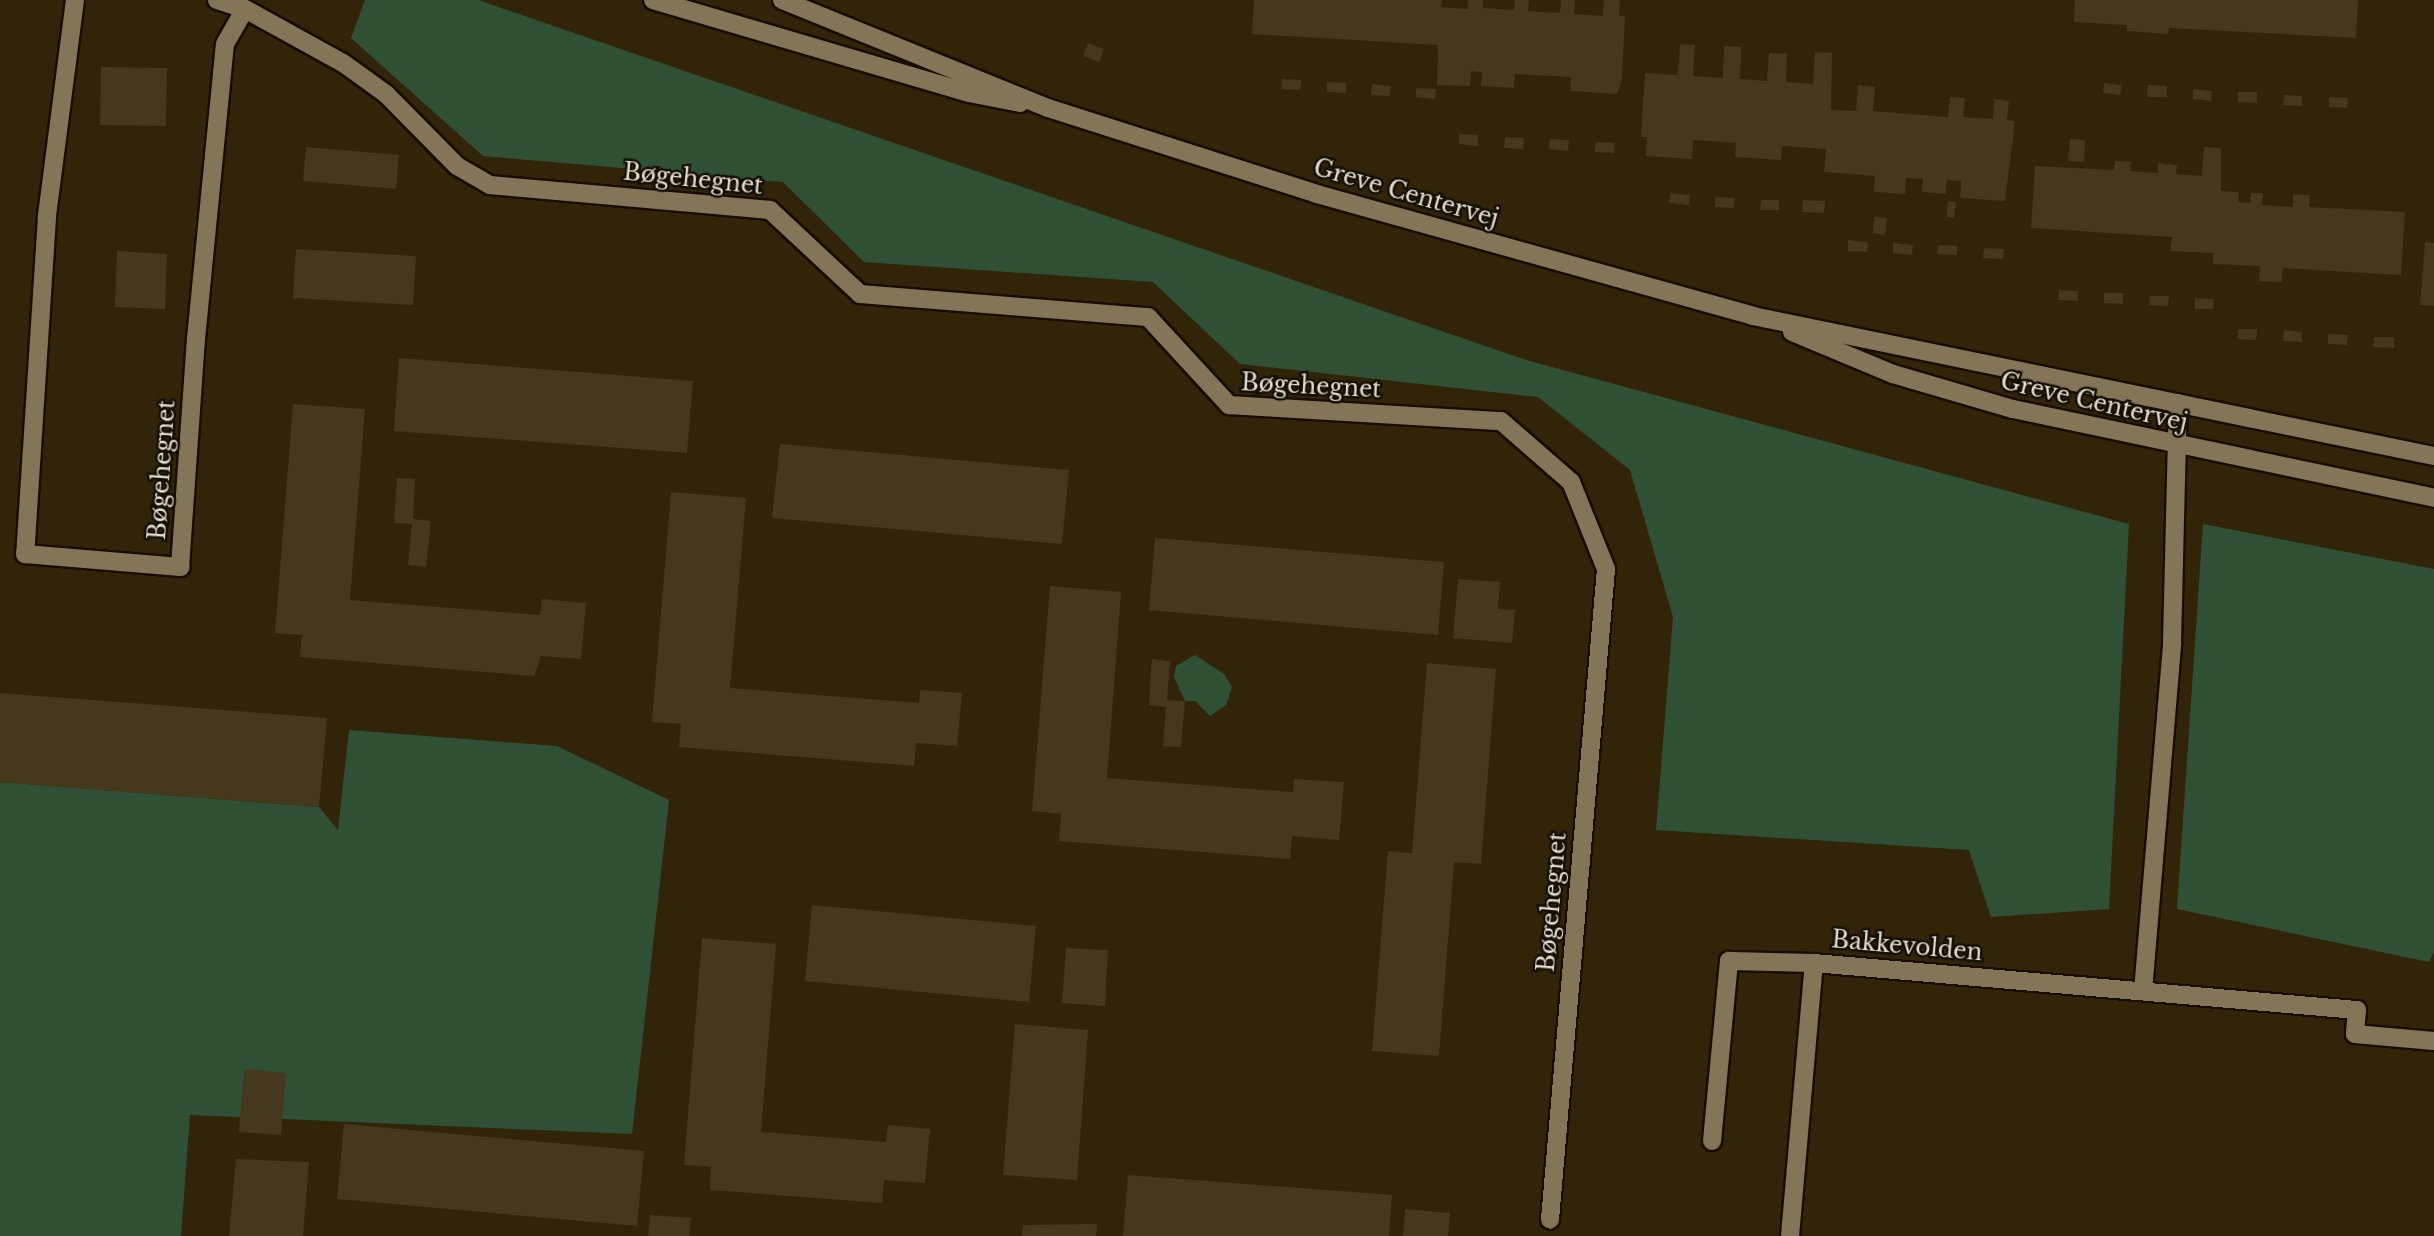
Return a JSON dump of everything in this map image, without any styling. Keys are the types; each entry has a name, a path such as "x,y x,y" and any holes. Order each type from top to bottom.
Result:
{"street":[{"name":"Bøgehegnet","path":"75,0 47,217 25,554 180,567 200,290 225,44 247,4"},
{"name":"Bøgehegnet","path":"217,0 247,4 343,62 386,94 457,166 489,185 770,211 860,294 1148,317 1229,405 1501,421 1571,482 1606,569 1550,1220"},
{"name":"Greve Centervej","path":"653,0 969,93 1048,108"},
{"name":"Greve Centervej","path":"782,0 1048,108 1317,194 1753,317 2434,456"},
{"name":"Greve Centervej","path":"1753,317 1893,374 2013,410 2176,447 2434,498"},
{"path":"2143,991 2172,642 2178,403"},
{"path":"1712,1141 1729,961 1814,963"},
{"name":"Bakkevolden","path":"1790,1236 1814,963 2357,1010 2355,1034 2434,1041"}],"green space":[{"path":"365,0 478,0 1526,360 2129,524 2109,909 1991,917 1969,850 1656,830 1673,617 1630,470 1538,397 1240,364 1153,282 864,262 783,182 483,156 351,38"},
{"path":"2203,524 2434,569 2434,952 2429,962 2177,909"},
{"path":"1195,655 1224,674 1232,687 1226,705 1210,716 1195,701 1185,701 1174,677 1176,666"},
{"path":"349,730 557,746 669,800 632,1134 190,1115 181,1236 0,1236 0,782 319,807 338,830"}],"building":[{"path":"1254,0 1442,0 1441,7 1468,9 1468,0 1483,0 1483,8 1514,10 1515,0 1529,0 1528,11 1560,13 1561,0 1575,0 1574,14 1603,16 1604,0 1620,0 1619,16 1625,16 1622,80 1617,94 1570,91 1571,77 1515,74 1514,88 1481,86 1482,72 1471,71 1470,86 1437,85 1438,45 1252,34"},
{"path":"2075,0 2358,0 2356,38 2169,28 2168,34 2127,31 2127,25 2074,22"},
{"path":"1088,43 1104,49 1099,62 1083,56"},
{"path":"1680,44 1695,45 1693,76 1723,78 1724,46 1741,47 1740,79 1767,81 1769,53 1787,54 1786,82 1813,84 1815,52 1832,53 1831,110 1856,111 1858,85 1875,87 1873,111 1948,117 1950,97 1965,98 1963,117 1993,119 1994,99 2009,101 2007,120 2015,121 2005,201 1960,198 1961,181 1947,180 1946,194 1922,192 1923,179 1906,178 1905,194 1874,192 1875,176 1824,172 1826,149 1782,146 1781,160 1735,157 1736,143 1693,140 1692,159 1646,156 1647,137 1641,137 1645,73 1678,75"},
{"path":"101,67 167,68 166,126 100,125"},
{"path":"1282,79 1301,80 1300,90 1281,89"},
{"path":"1327,82 1346,83 1346,93 1327,92"},
{"path":"2104,83 2122,85 2120,95 2103,93"},
{"path":"1372,84 1391,86 1390,96 1371,95"},
{"path":"2148,85 2167,86 2167,97 2147,97"},
{"path":"1416,88 1436,89 1435,99 1416,97"},
{"path":"2193,89 2212,91 2211,101 2193,99"},
{"path":"2238,92 2257,92 2257,103 2238,102"},
{"path":"2284,95 2302,96 2302,106 2283,105"},
{"path":"2329,97 2348,98 2347,108 2329,107"},
{"path":"1459,134 1478,135 1478,146 1459,144"},
{"path":"1505,137 1524,138 1523,149 1504,148"},
{"path":"1550,139 1569,140 1568,151 1549,149"},
{"path":"2070,139 2085,140 2084,162 2068,161"},
{"path":"1596,142 1615,143 1614,153 1595,152"},
{"path":"306,147 399,155 396,189 303,181"},
{"path":"2204,147 2221,148 2221,191 2239,192 2238,202 2250,203 2251,193 2263,193 2262,205 2293,207 2293,194 2310,195 2309,207 2405,212 2401,275 2283,268 2282,282 2259,281 2260,266 2213,264 2213,253 2170,251 2172,237 2031,228 2035,166 2114,170 2115,161 2131,162 2130,171 2158,173 2158,163 2177,165 2176,174 2202,176"},
{"path":"1670,193 1690,195 1689,205 1669,203"},
{"path":"1715,197 1735,198 1734,208 1715,207"},
{"path":"1761,200 1779,200 1779,210 1760,210"},
{"path":"1803,200 1825,201 1824,213 1802,212"},
{"path":"1948,201 1956,202 1954,218 1947,217"},
{"path":"1874,217 1887,218 1885,235 1873,233"},
{"path":"1848,240 1868,242 1867,252 1848,251"},
{"path":"2425,242 2434,243 2434,306 2420,305"},
{"path":"1893,243 1913,245 1912,255 1893,253"},
{"path":"1938,245 1957,246 1957,255 1937,254"},
{"path":"1984,248 2004,249 2003,259 1983,258"},
{"path":"296,249 416,256 413,305 293,298"},
{"path":"117,251 167,254 165,309 115,307"},
{"path":"2059,290 2078,291 2078,301 2058,300"},
{"path":"2104,293 2123,293 2123,304 2104,303"},
{"path":"2150,296 2169,296 2168,306 2149,305"},
{"path":"2195,298 2214,299 2213,309 2195,309"},
{"path":"2238,329 2257,329 2256,340 2238,339"},
{"path":"2284,330 2302,332 2302,342 2283,341"},
{"path":"2328,334 2348,335 2347,345 2328,344"},
{"path":"2374,337 2394,337 2394,348 2373,347"},
{"path":"399,358 693,381 687,453 394,431"},
{"path":"293,404 365,409 350,600 540,615 542,599 586,603 581,659 541,656 534,676 300,657 302,635 275,633"},
{"path":"780,444 1069,470 1062,544 772,518"},
{"path":"397,478 415,479 413,519 431,521 426,567 408,565 412,524 394,523"},
{"path":"671,492 746,498 730,688 919,703 920,690 962,693 957,746 916,743 914,766 679,747 681,724 652,722"},
{"path":"1155,538 1444,562 1438,635 1149,610"},
{"path":"1458,579 1500,582 1498,609 1515,610 1512,643 1453,638"},
{"path":"1050,586 1121,592 1107,778 1293,792 1294,779 1344,782 1339,840 1292,836 1290,859 1059,841 1061,814 1032,811"},
{"path":"1152,659 1170,661 1167,700 1185,701 1181,747 1163,746 1166,707 1149,705"},
{"path":"1427,663 1496,669 1481,864 1454,862 1439,1056 1372,1051 1388,851 1412,853"},
{"path":"0,693 327,718 319,807 0,782"},
{"path":"812,905 1036,926 1029,1002 805,981"},
{"path":"702,938 776,944 761,1132 886,1142 888,1125 930,1129 925,1183 884,1180 882,1203 710,1190 711,1167 684,1165"},
{"path":"1066,948 1108,950 1105,1006 1062,1003"},
{"path":"1015,1024 1088,1030 1077,1180 1003,1175"},
{"path":"244,1069 286,1073 281,1135 239,1132"},
{"path":"344,1124 644,1151 637,1226 337,1199"},
{"path":"236,1159 309,1162 303,1236 229,1236"},
{"path":"1128,1175 1392,1195 1389,1236 1123,1236"},
{"path":"1405,1209 1450,1213 1448,1236 1403,1236"},
{"path":"650,1215 691,1218 689,1236 648,1236"},
{"path":"1097,1224 1096,1236 1022,1236 1023,1225"}]}
